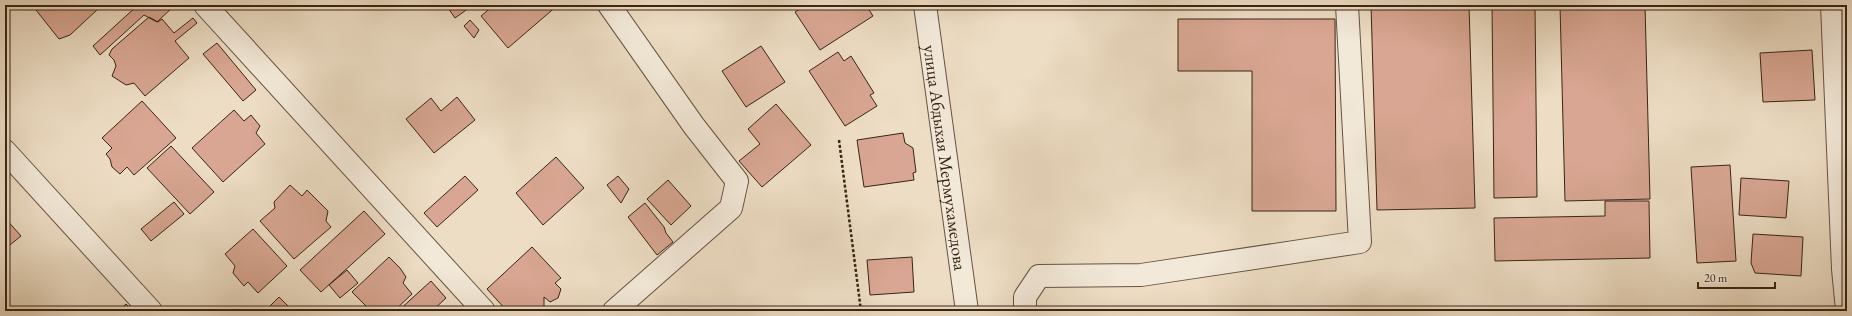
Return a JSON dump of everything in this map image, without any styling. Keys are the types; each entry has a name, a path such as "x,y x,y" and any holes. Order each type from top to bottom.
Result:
{"street":[{"path":"205,5 484,311"},
{"path":"609,5 694,126 737,181 731,208 614,311"},
{"name":"улица Абдыхая Мермухамедова","path":"924,5 967,311"},
{"path":"1025,311 1026,296 1039,276 1141,275 1360,242 1347,5"},
{"path":"1832,5 1843,269 1847,310"},
{"path":"5,150 151,311"}],"path":[{"path":"839,140 861,311"}],"building":[{"path":"32,5 97,5 98,9 70,35 59,39"},
{"path":"138,5 175,5 157,22 144,15 100,55 93,46"},
{"path":"446,5 467,5 469,8 455,18"},
{"path":"494,5 558,5 508,48 481,16"},
{"path":"807,5 866,5 873,16 820,50 795,12"},
{"path":"1371,5 1469,5 1475,208 1377,210"},
{"path":"1492,5 1535,5 1537,197 1494,198"},
{"path":"1560,5 1645,5 1650,199 1565,201"},
{"path":"149,17 158,22 162,19 174,33 193,18 197,23 175,41 189,58 145,96 134,83 126,85 112,76 116,66 114,60 109,55 112,49"},
{"path":"1178,19 1335,19 1336,211 1252,211 1252,71 1178,71"},
{"path":"470,20 479,30 474,38 464,26"},
{"path":"217,43 256,90 243,101 203,54"},
{"path":"761,46 785,82 746,107 722,71"},
{"path":"1812,50 1815,100 1763,102 1760,53"},
{"path":"838,52 844,61 851,56 874,93 870,95 877,106 845,126 809,71"},
{"path":"457,97 475,120 434,153 406,119 431,98 441,111"},
{"path":"142,101 176,138 134,175 127,167 120,174 112,167 110,159 106,154 112,148 102,138"},
{"path":"776,104 811,145 762,187 739,161 760,144 748,129"},
{"path":"234,110 244,121 251,115 260,126 256,133 265,144 223,182 192,148"},
{"path":"903,133 905,143 913,148 916,172 913,173 914,180 864,187 857,140"},
{"path":"171,146 214,192 190,214 147,168"},
{"path":"556,157 584,188 543,225 516,193"},
{"path":"1730,165 1736,261 1697,263 1691,167"},
{"path":"465,176 478,190 437,227 424,213"},
{"path":"618,176 629,189 621,203 607,185"},
{"path":"1741,178 1789,181 1786,218 1739,215"},
{"path":"668,180 691,206 671,225 647,199"},
{"path":"290,185 302,196 307,190 328,211 326,221 331,227 294,259 260,221 275,208 274,202"},
{"path":"1605,201 1649,201 1650,258 1495,261 1494,218 1605,216"},
{"path":"174,202 184,214 151,241 141,229"},
{"path":"645,203 664,227 666,233 673,242 657,255 628,217"},
{"path":"364,211 385,234 321,292 300,270"},
{"path":"5,218 21,236 5,249"},
{"path":"253,229 287,266 258,293 248,282 244,286 233,273 235,266 225,254"},
{"path":"1753,234 1803,237 1801,276 1755,273 1751,263"},
{"path":"532,247 561,278 555,283 561,289 558,298 550,302 544,297 544,307 540,311 507,311 487,289"},
{"path":"389,257 400,268 406,277 403,283 412,294 394,311 371,311 352,292"},
{"path":"912,257 914,292 870,295 867,260"},
{"path":"347,270 358,283 340,298 329,285"},
{"path":"431,281 446,298 432,311 398,311"},
{"path":"279,297 293,311 265,311"},
{"path":"126,304 133,311 118,311"}]}
